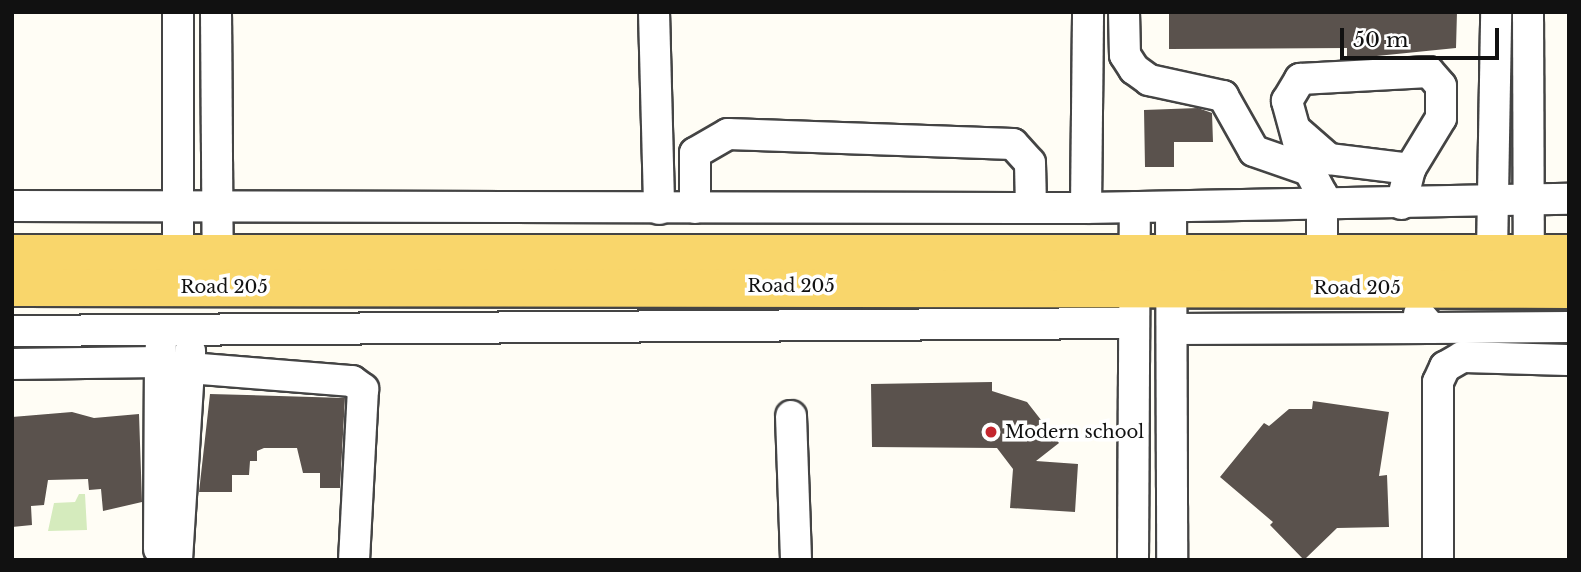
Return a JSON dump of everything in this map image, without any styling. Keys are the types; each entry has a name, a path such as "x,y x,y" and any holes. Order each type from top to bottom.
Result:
{"main road":[{"name":"Road 205","path":"12,253 178,270 1133,268 1398,288 1569,289"},
{"name":"Road 205","path":"1172,271 1322,253 1569,253"},
{"name":"Road 205","path":"12,287 178,270"}],"street":[{"path":"178,12 178,270"},
{"path":"216,12 218,270"},
{"path":"654,12 659,209"},
{"path":"1086,208 1088,12"},
{"path":"1124,12 1125,55 1134,69 1149,80 1223,96 1254,151 1296,164 1318,181 1323,207 1322,253"},
{"path":"1492,253 1496,12"},
{"path":"1528,12 1529,253"},
{"path":"1296,164 1293,127 1287,101 1308,74 1429,72 1441,86 1441,118 1410,169 1401,204"},
{"path":"1293,127 1329,159 1410,169"},
{"path":"695,208 695,153 728,134 1013,144 1030,163 1031,207"},
{"path":"12,206 216,209 1323,207 1569,199"},
{"path":"1133,560 1135,207"},
{"path":"1171,207 1172,560"},
{"path":"1398,288 1431,328"},
{"path":"12,331 1133,323"},
{"path":"1172,329 1569,327"},
{"path":"177,560 192,329"},
{"path":"159,560 161,330"},
{"path":"1438,560 1438,382 1445,367 1462,357 1569,360"},
{"path":"12,364 160,362"},
{"path":"189,368 352,381 363,389 354,560"},
{"path":"791,416 796,560"}],"green space":[{"path":"79,494 85,494 87,530 48,531 54,503 75,502"}],"building":[{"path":"1169,12 1457,12 1456,48 1347,59 1347,48 1169,49"},
{"path":"1198,108 1212,113 1213,142 1174,142 1174,167 1145,167 1144,110"},
{"path":"992,382 992,391 1027,402 1059,443 1036,461 1078,464 1075,512 1010,508 1013,469 997,448 872,447 871,384"},
{"path":"210,394 345,398 340,488 320,488 320,473 303,473 297,448 264,448 257,451 257,461 250,461 249,475 232,475 232,492 199,492"},
{"path":"1313,401 1389,412 1379,476 1387,475 1389,527 1337,528 1304,560 1270,525 1273,522 1220,477 1264,423 1269,426 1289,409 1312,409"},
{"path":"72,412 94,418 139,414 142,502 103,511 101,489 89,490 88,479 48,480 44,505 31,506 32,525 12,527 12,417"}],"place":[{"name":"Modern school","path":"991,432"}]}
